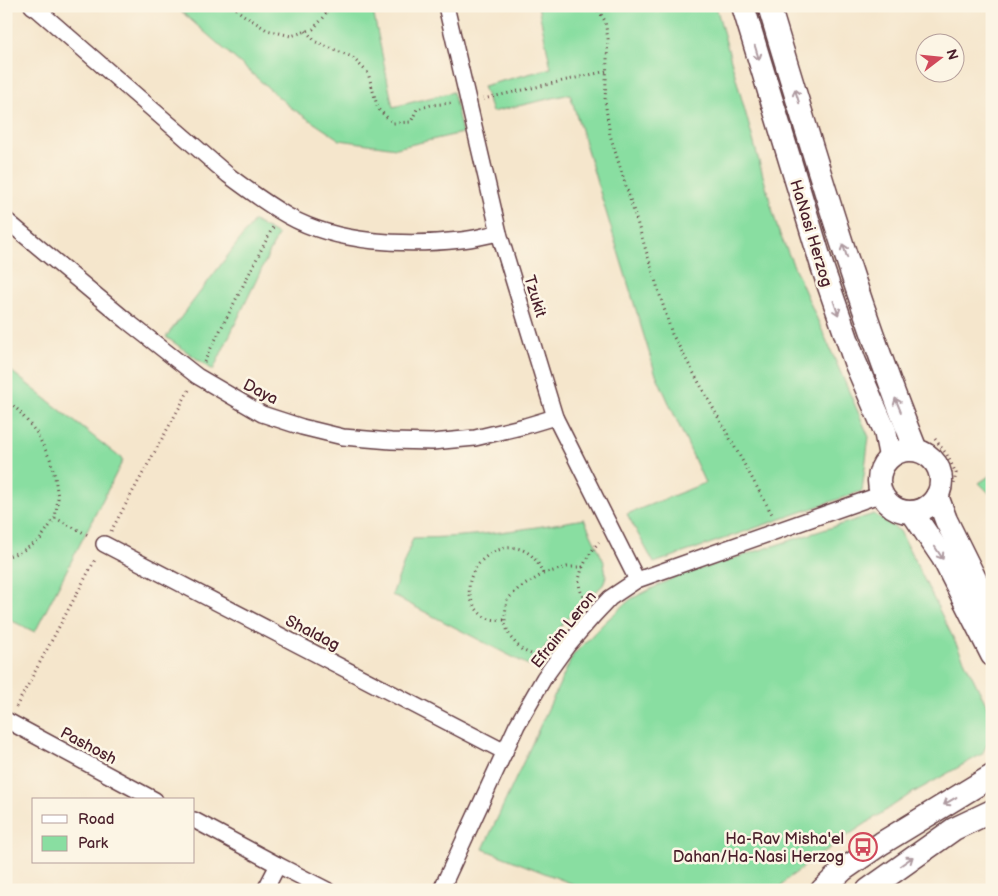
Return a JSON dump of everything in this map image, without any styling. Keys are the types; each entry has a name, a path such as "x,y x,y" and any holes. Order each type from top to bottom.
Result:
{"street":[{"path":"32,6 228,175 261,200 290,217 320,230 355,238 392,242 462,240 499,233"},
{"name":"Tzukit","path":"446,6 499,233 555,417 637,580"},
{"name":"HaNasi Herzog","path":"743,6 823,269 855,362 885,431 890,456"},
{"name":"HaNasi Herzog","path":"769,6 848,261 891,387 916,450"},
{"name":"Daya","path":"6,220 127,321 197,376 262,414 302,427 343,436 391,441 432,442 475,438 555,417"},
{"path":"901,450 916,450 925,453 934,461 940,472 941,485 937,496 930,506 918,512 894,509 885,501 879,490 878,477 882,465 890,456 901,450"},
{"name":"Efraim Leron","path":"441,890 517,725 544,678 567,646 610,598 637,580 882,494"},
{"path":"937,496 946,520 992,613"},
{"path":"912,512 943,558 992,655"},
{"name":"Shaldag","path":"104,544 505,752"},
{"name":"Pashosh","path":"7,721 152,798"},
{"path":"822,890 842,870 882,843 992,776"},
{"path":"868,890 954,829 992,811"},
{"path":"195,821 327,890"},
{"path":"265,890 278,865"}],"path":[{"path":"232,6 267,30 291,36 313,29 325,16 328,6"},
{"path":"596,6 605,21 608,39 605,100 610,135 672,334 780,530"},
{"path":"306,31 316,42 352,58 368,73 378,109 393,123 411,122 417,109 431,105 468,102 607,71"},
{"path":"7,721 197,376 281,211"},
{"path":"6,399 19,411 36,432 50,459 58,498 54,518 39,541 22,552 6,557"},
{"path":"54,518 104,544"},
{"path":"594,616 582,596 579,583 583,567 594,548 612,529"},
{"path":"504,620 492,620 480,614 472,602 468,590 471,575 482,560 493,551 517,548 531,554 539,564 543,574"},
{"path":"554,664 522,650 510,637 504,624 507,600 518,589 543,574 567,567 583,567"}],"green space":[{"path":"175,6 372,6 393,107 453,92 462,133 396,148 340,140 290,107"},
{"path":"538,6 716,6 778,230 869,437 862,491 654,563 627,514 705,483 655,372 570,94 492,112 483,86 551,68"},
{"path":"254,221 278,235 213,370 166,337"},
{"path":"6,367 123,460 35,632 6,618"},
{"path":"992,474 992,496 979,483"},
{"path":"874,514 900,531 988,708 991,737 982,754 909,795 835,844 786,880 779,890 588,890 483,849 573,655 605,622 631,599 675,577"},
{"path":"584,519 604,562 606,576 603,585 565,621 530,666 392,595 413,538 478,535"}],"place":[{"name":"Ha-Rav Misha'el Dahan/Ha-Nasi Herzog","path":"863,847"}]}
